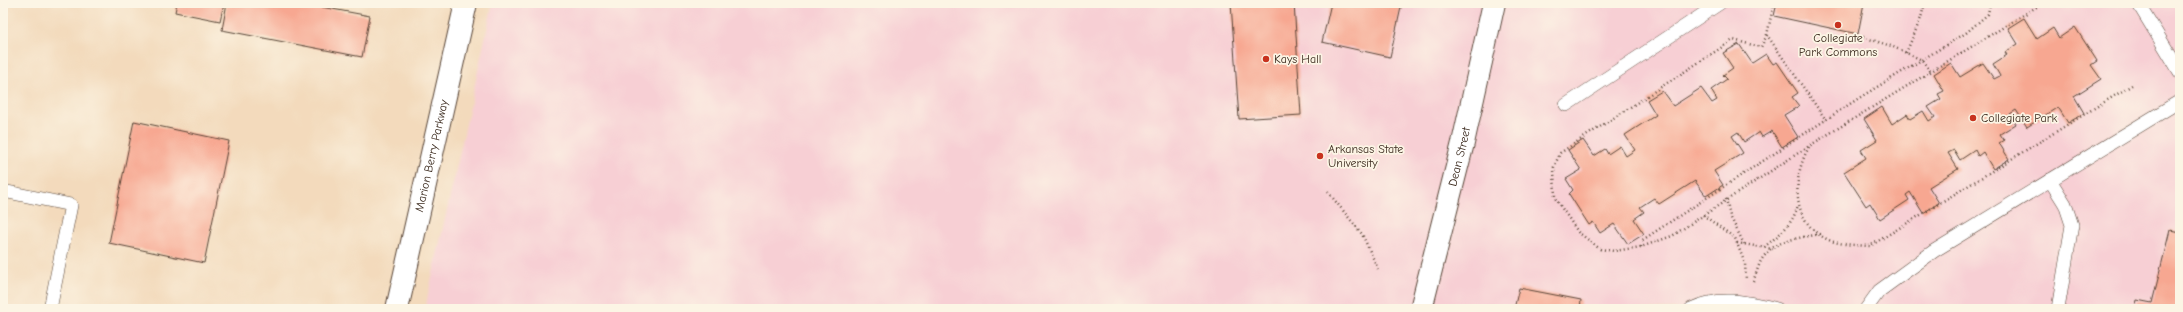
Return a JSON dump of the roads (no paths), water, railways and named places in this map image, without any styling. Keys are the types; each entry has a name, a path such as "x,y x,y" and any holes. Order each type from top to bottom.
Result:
{"street":[{"name":"Marion Berry Parkway","path":"397,309 466,3"},
{"name":"Dean Street","path":"1421,309 1463,142 1494,3"}],"lane":[{"path":"1566,104 1720,3"},
{"path":"2138,3 2180,72"},
{"path":"1866,309 1879,291 1897,276 1934,251 2180,101"},
{"path":"2050,180 2065,204 2072,225 2058,309"},
{"path":"3,191 71,205 50,309"},
{"path":"1691,309 1711,301 1732,300 1777,309"}],"place":[{"name":"Collegiate Park Commons","path":"1838,25"},
{"name":"Kays Hall","path":"1266,59"},
{"name":"Collegiate Park","path":"1973,118"},
{"name":"Arkansas State University","path":"1320,156"}]}
